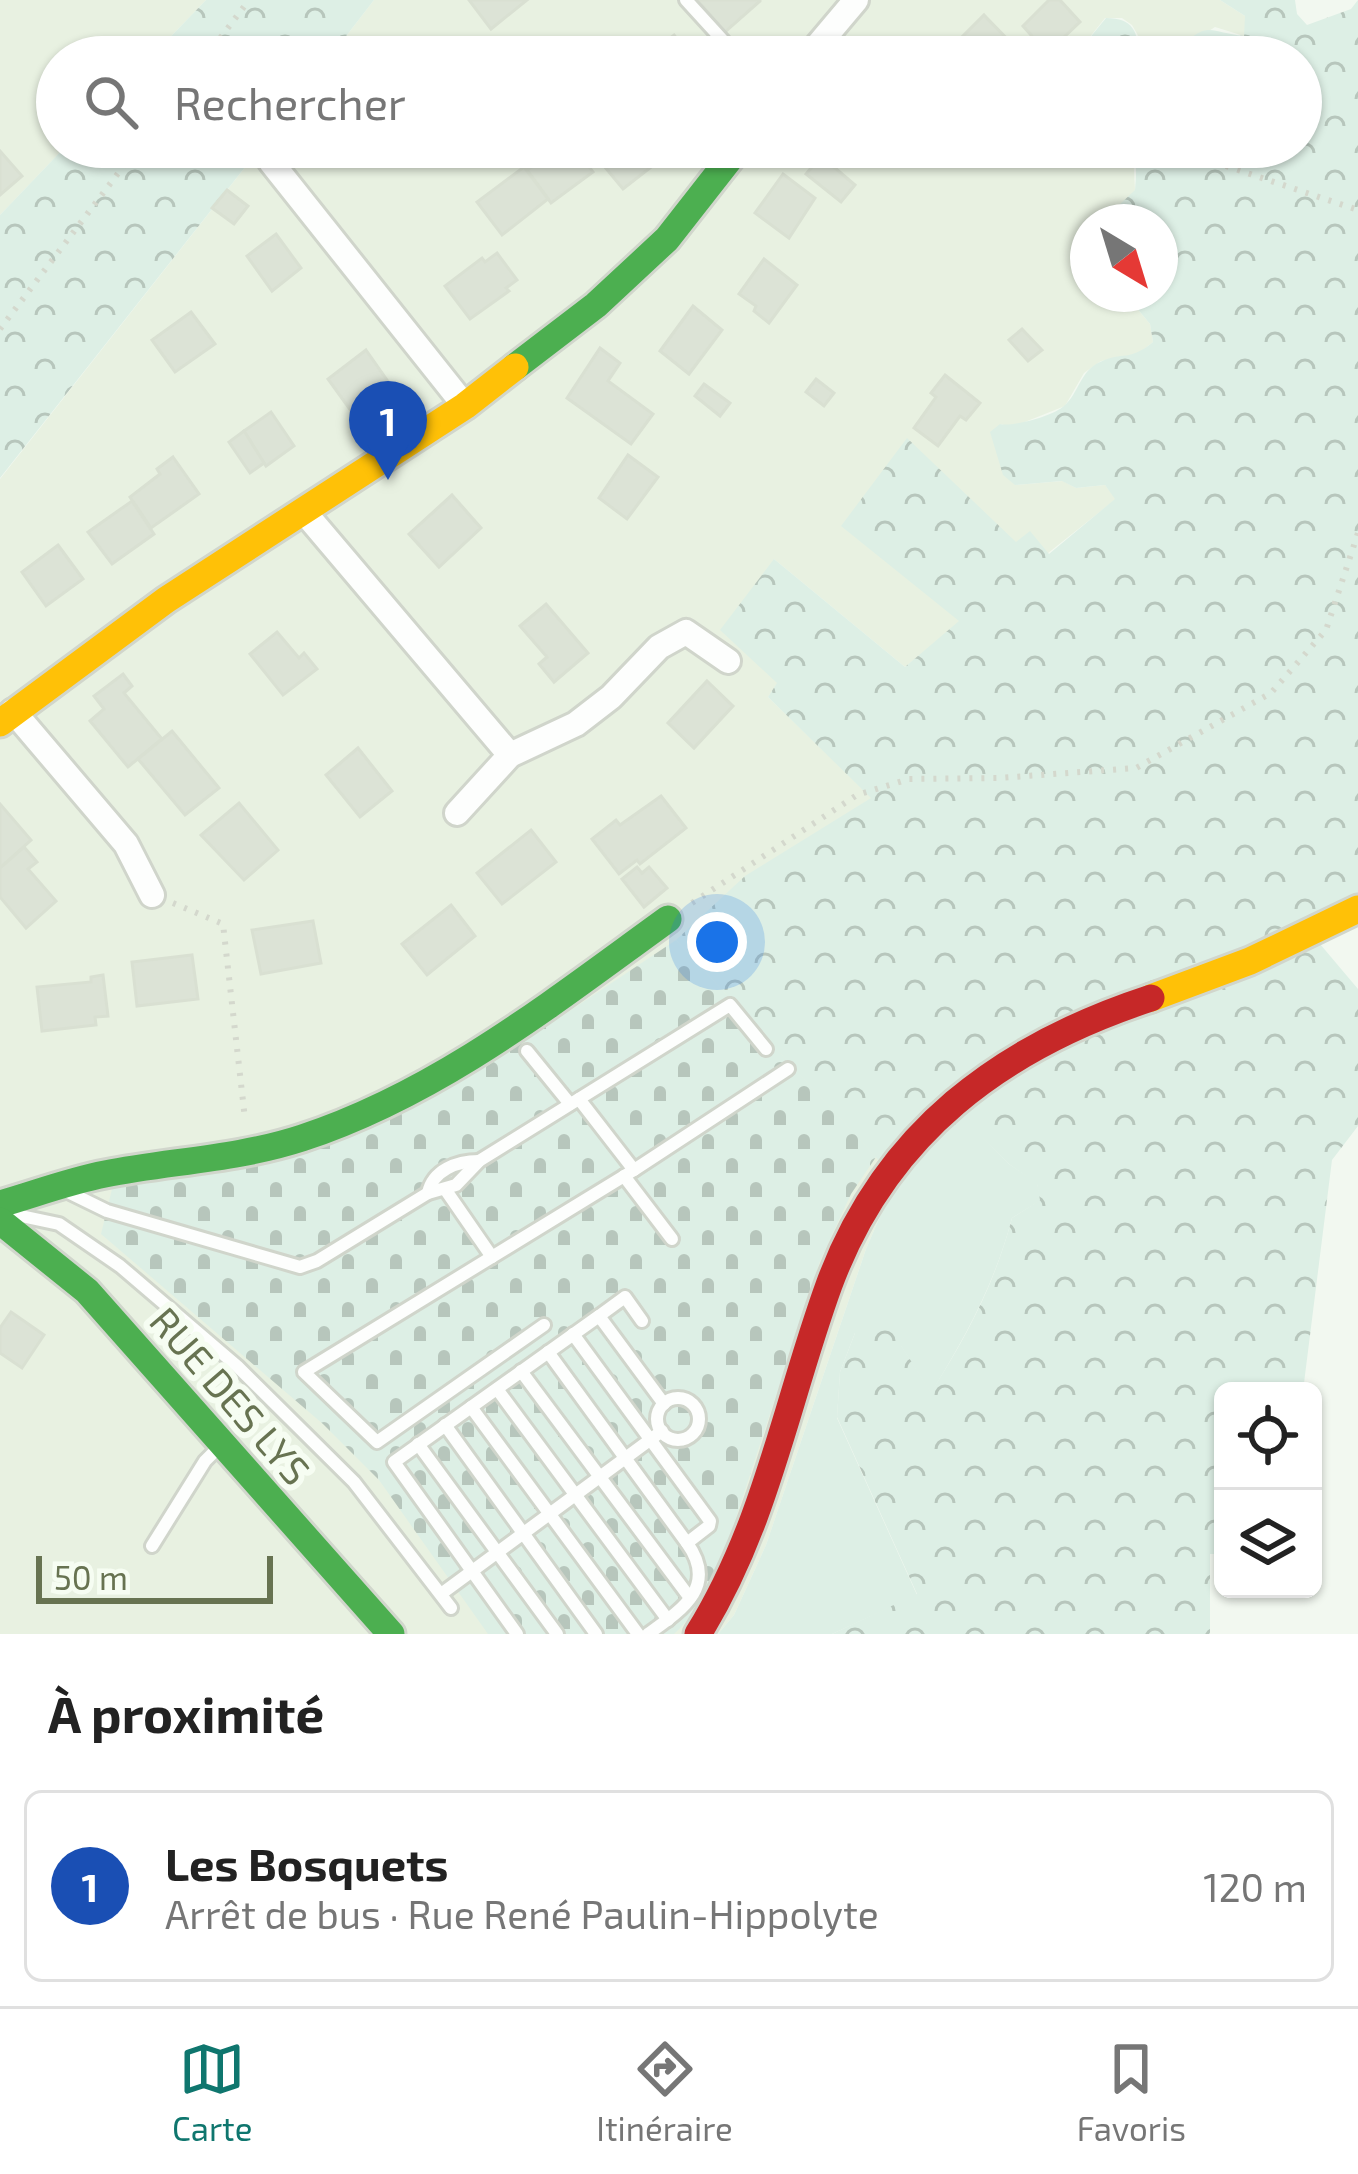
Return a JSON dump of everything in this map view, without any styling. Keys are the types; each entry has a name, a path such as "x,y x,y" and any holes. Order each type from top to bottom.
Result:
{"street":[{"path":"826,36 856,0"},
{"path":"275,168 465,406"},
{"path":"152,895 127,844 6,717 166,600 465,406 596,305 667,239 723,168"},
{"path":"304,513 510,755"},
{"path":"457,813 510,755 576,724 610,697 659,646 686,632 728,661"},
{"path":"698,1634 738,1560 789,1421 830,1282 869,1197 926,1125 987,1073 1078,1024 1235,968 1358,908"},
{"path":"0,1208 105,1174 248,1152 352,1120 416,1090 507,1034 668,919"},
{"name":"RUE DES LYS","path":"0,1221 87,1291 391,1634"}],"lane":[{"path":"686,0 718,36"},
{"path":"428,1193 430,1183 446,1169 479,1161 730,1005 766,1049"},
{"path":"527,1051 575,1101 672,1239"},
{"path":"544,1325 377,1442 304,1372 629,1173 788,1069"},
{"path":"58,1186 77,1200 106,1211 300,1267 428,1193 469,1175 479,1161"},
{"path":"445,1189 492,1257"},
{"path":"0,1208 59,1224 120,1266 237,1366 354,1483 451,1608"},
{"path":"518,1634 394,1462 625,1298 642,1321"},
{"path":"598,1316 664,1404"},
{"path":"573,1334 655,1436 710,1521 687,1543"},
{"path":"548,1352 702,1563 701,1578 690,1598 648,1634"},
{"path":"521,1371 690,1598"},
{"path":"497,1389 668,1620"},
{"path":"442,1594 655,1436 664,1404 681,1398 696,1407 699,1416 694,1433 677,1440 655,1436"},
{"path":"471,1407 638,1634"},
{"path":"445,1425 596,1634"},
{"path":"152,1546 205,1460 222,1444"},
{"path":"418,1444 556,1634"}],"path":[{"path":"222,36 249,0"},
{"path":"0,329 122,168"},
{"path":"1232,168 1358,210"},
{"path":"668,919 857,795 909,778 999,778 1136,768 1271,693 1326,630 1358,533"},
{"path":"152,895 224,924 248,1152"}],"shaded area":[{"path":"0,0 206,0 171,36 36,36 36,168 45,168 0,215"},
{"path":"374,0 1220,0 1245,16 1247,27 1244,36 1215,27 1201,36 1138,36 1122,18 1105,18 1091,36 346,36"},
{"path":"244,168 1134,168 1135,190 1128,204 1070,204 1070,312 1140,312 1150,324 1153,342 1137,355 1101,361 1084,373 1065,406 1012,427 1000,424 1015,485 1063,481 1076,488 1105,485 1116,499 905,667 774,559 777,684 768,697 872,798 856,808 896,1179 866,1249 766,1545 734,1615 718,1634 0,1634 0,479"}],"green space":[{"path":"206,0 374,0 346,36 171,36"},
{"path":"1220,0 1295,0 1297,14 1307,25 1351,9 1358,0 1358,896 1304,925 1358,989 1358,1126 1332,1160 1304,1382 1214,1382 1210,1634 832,1634 917,1594 837,1417 840,1372 855,1333 884,1319 931,1392 979,1308 1012,1218 1040,1200 1037,1184 1009,1164 963,1118 896,1179 676,940 745,876 871,798 768,697 777,683 720,630 774,559 905,667 959,621 841,526 907,438 1016,542 1030,531 1049,554 1115,499 1105,485 1076,488 1062,481 1015,485 1003,475 990,432 1000,424 1059,410 1093,366 1138,352 1153,342 1150,324 1140,312 1178,312 1178,204 1120,204 1135,190 1136,168 1322,168 1322,36 1244,36 1245,16"},
{"path":"1106,18 1128,24 1136,36 1091,36"},
{"path":"1216,31 1244,36 1194,36"},
{"path":"45,168 244,168 0,478 0,215"},
{"path":"676,940 876,1157 851,1194 820,1261 730,1536 693,1613 674,1634 488,1634 379,1480 323,1424 101,1234 112,1189 487,1066"},
{"path":"963,1117 1009,1164 1037,1183 1041,1200 1012,1218 978,1308 931,1393 901,1346 855,1333 840,1372 837,1418 917,1595 832,1634 718,1634 734,1615 766,1545 866,1249 896,1179"}],"building":[{"path":"469,0 527,0 491,29"},
{"path":"697,0 760,0 760,1 725,32"},
{"path":"1049,0 1060,0 1080,22 1065,36 1032,36 1023,26"},
{"path":"984,15 1004,36 963,36"},
{"path":"0,151 22,176 0,195"},
{"path":"523,168 548,199 502,235 477,202"},
{"path":"590,168 593,172 551,203 527,170"},
{"path":"606,168 650,168 623,189"},
{"path":"811,168 835,168 855,185 841,202 806,174"},
{"path":"783,174 815,198 789,238 755,213"},
{"path":"227,190 248,206 234,224 212,208"},
{"path":"276,234 301,268 272,291 247,256"},
{"path":"497,253 517,280 470,319 445,286 482,258 485,262"},
{"path":"764,259 797,285 769,323 739,294"},
{"path":"693,306 722,330 689,374 660,351"},
{"path":"191,312 215,344 175,372 152,340"},
{"path":"1022,329 1042,350 1028,361 1009,340"},
{"path":"600,348 620,363 608,381 653,414 631,444 567,398"},
{"path":"366,350 389,383 351,411 328,379"},
{"path":"945,375 980,403 966,420 960,416 938,446 914,428"},
{"path":"816,379 834,393 824,406 806,392"},
{"path":"704,384 730,403 720,416 695,396"},
{"path":"271,412 294,446 266,466 244,431"},
{"path":"244,431 264,463 250,473 229,442"},
{"path":"628,455 658,477 627,519 599,498"},
{"path":"173,457 199,494 151,528 130,497"},
{"path":"452,495 481,528 439,567 409,534"},
{"path":"132,501 154,534 112,564 88,532"},
{"path":"58,545 83,579 46,606 22,572"},
{"path":"546,604 588,653 554,682 539,664 547,657 520,626"},
{"path":"277,632 299,658 304,653 317,669 283,695 250,654"},
{"path":"123,674 132,686 124,693 162,739 128,767 90,721 104,709 94,696"},
{"path":"707,681 733,706 694,748 668,723"},
{"path":"172,731 219,788 185,815 138,759"},
{"path":"358,748 392,791 360,817 326,775"},
{"path":"661,796 686,828 640,864 637,860 619,874 592,839"},
{"path":"239,803 278,850 244,880 201,835"},
{"path":"0,804 31,840 0,868"},
{"path":"531,830 556,862 502,904 477,873"},
{"path":"24,847 37,862 28,869 56,901 26,928 0,897 0,868"},
{"path":"637,867 642,873 649,867 667,888 644,907 622,879"},
{"path":"451,905 475,936 427,975 402,944"},
{"path":"313,921 321,963 261,974 252,930"},
{"path":"192,955 198,999 137,1006 132,962"},
{"path":"103,975 108,1016 95,1017 96,1025 42,1031 37,987 91,982 91,977"},
{"path":"11,1312 44,1335 22,1368 0,1353 0,1328"}],"traffic: fast":[{"path":"515,367 596,305 667,239 723,168"},
{"path":"0,1204 105,1174 278,1145 352,1119 493,1043 668,919"},
{"path":"0,1221 87,1291 391,1634"}],"traffic: slow":[{"path":"0,723 166,600 465,406 515,367"},
{"path":"1151,998 1250,961 1358,909"}],"traffic: jam":[{"path":"698,1634 758,1507 829,1285 853,1231 882,1183 916,1140 998,1070 1045,1042 1151,998"}],"place":[{"name":"Les Bosquets","path":"388,480"}]}
